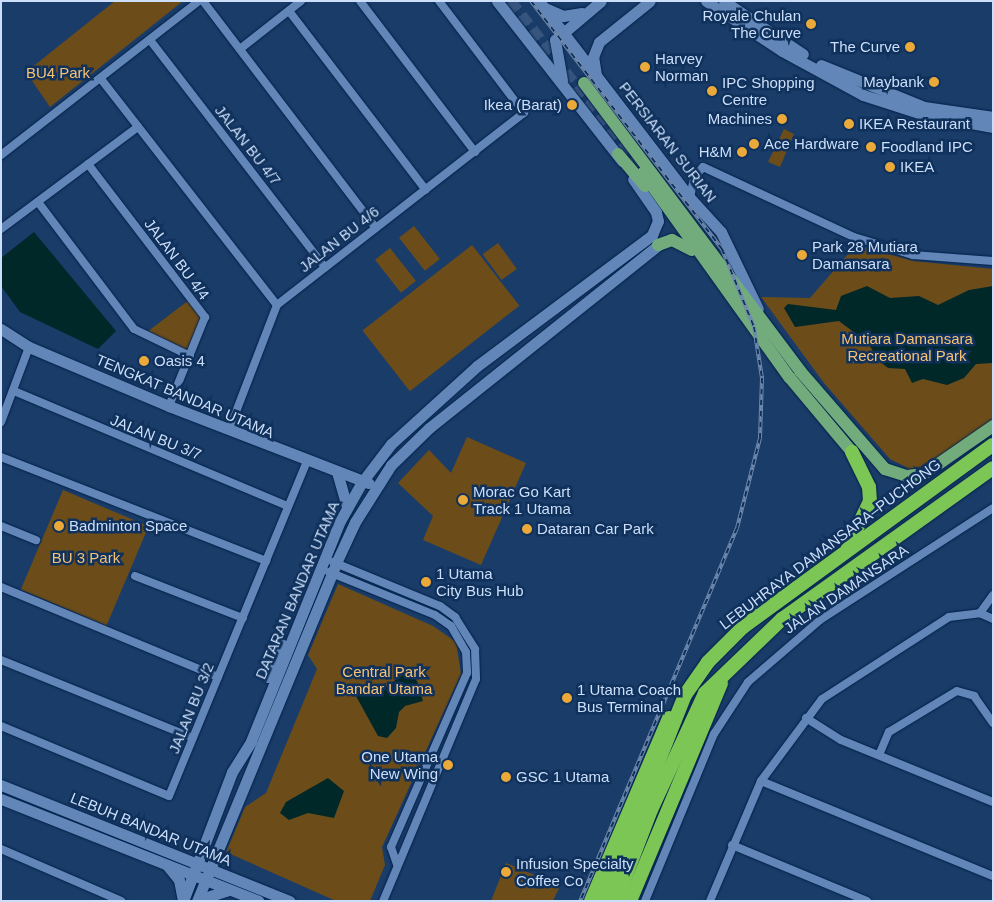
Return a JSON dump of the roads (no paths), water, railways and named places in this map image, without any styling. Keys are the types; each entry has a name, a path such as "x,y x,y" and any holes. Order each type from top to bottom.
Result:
{"highway":[{"name":"LEBUHRAYA DAMANSARA–PUCHONG","path":"616,901 685,695 708,662 743,627 993,445"},
{"path":"844,554 870,501 863,471 852,452"},
{"name":"LEBUHRAYA DAMANSARA–PUCHONG","path":"603,901 646,807 705,693 782,619 993,468"},
{"path":"976,480 993,474"},
{"path":"630,901 724,675"},
{"path":"591,901 665,722 685,695"}],"main road":[{"name":"DATARAN BANDAR UTAMA","path":"183,901 232,772 251,741 340,521 371,469 425,411 477,366 652,235 656,212 618,154 497,1"},
{"path":"563,84 554,46 562,31 601,1"},
{"path":"596,77 593,57 599,42 650,1"},
{"path":"706,1 782,51 863,95 922,114 993,127"},
{"path":"724,1 809,58 864,86 924,107 993,116"},
{"path":"540,3 563,16 586,12"},
{"name":"PERSIARAN SURIAN","path":"540,3 690,198 731,246 758,310"},
{"name":"PERSIARAN SURIAN","path":"584,83 758,310 800,371 885,469 907,476 924,474 993,426"},
{"path":"618,154 678,226 790,378 852,452"},
{"path":"643,173 678,226"},
{"path":"658,245 677,241 707,264"},
{"name":"DATARAN BANDAR UTAMA","path":"197,900 334,568 374,490 429,428 658,245"},
{"name":"TENGKAT BANDAR UTAMA","path":"1,329 30,347 169,406 307,462 362,482 374,490"},
{"path":"347,508 337,472 371,469"},
{"path":"232,772 316,558 329,531 340,521"},
{"name":"LEBUH BANDAR UTAMA","path":"1,785 178,856 196,869"},
{"name":"LEBUH BANDAR UTAMA","path":"1,799 166,863 196,869 234,890 259,901"},
{"path":"178,856 206,842"},
{"path":"220,846 221,859 234,878"},
{"path":"166,863 179,880 183,901"},
{"name":"LEBUH BANDAR UTAMA","path":"208,874 234,878 290,901"},
{"path":"197,900 234,890"}],"street":[{"path":"1,155 199,1"},
{"path":"203,1 376,228"},
{"path":"240,49 301,1"},
{"path":"360,1 475,152"},
{"name":"JALAN BU 4/6","path":"277,304 524,113 439,1"},
{"path":"288,11 426,190"},
{"name":"JALAN BU 4/7","path":"150,40 325,267"},
{"path":"101,79 277,304 229,430"},
{"path":"1,229 138,127"},
{"name":"JALAN BU 4/4","path":"88,164 205,317 169,406"},
{"path":"690,198 694,178 703,167 761,192 854,237 913,255 993,261"},
{"path":"38,202 134,329 190,356"},
{"path":"1,422 30,347"},
{"name":"JALAN BU 3/7","path":"14,391 288,506"},
{"path":"1,457 266,561"},
{"name":"JALAN BU 3/2","path":"1,726 166,796 172,793 307,462"},
{"name":"JALAN DAMANSARA","path":"645,901 711,741 748,682 820,620 993,508"},
{"path":"1,526 36,540"},
{"path":"322,563 435,615 450,626 466,652 464,682 391,847 396,864"},
{"path":"322,563 440,606 455,616 475,648 476,679 396,864 383,901"},
{"path":"135,576 243,618"},
{"path":"2,591 218,677"},
{"path":"980,613 993,595"},
{"path":"710,901 732,845 761,781 806,718 843,682 949,617 980,613 993,619"},
{"path":"1,660 193,738"},
{"path":"879,755 889,732 957,692 974,696 993,723"},
{"path":"806,718 879,755 993,802"},
{"path":"761,781 993,876"},
{"path":"732,845 867,901"},
{"path":"1,849 121,901"}],"tunnel":[{"path":"510,1 643,173"}],"railway":[{"path":"531,1 722,249 754,327 762,378 760,438 737,528 580,901"}],"place":[{"name":"Royale Chulan The Curve","path":"811,24"},
{"name":"The Curve","path":"910,47"},
{"name":"Harvey Norman","path":"645,67"},
{"name":"Maybank","path":"934,82"},
{"name":"IPC Shopping Centre","path":"712,91"},
{"name":"Ikea (Barat)","path":"572,105"},
{"name":"Machines","path":"782,119"},
{"name":"IKEA Restaurant","path":"849,124"},
{"name":"Ace Hardware","path":"754,144"},
{"name":"Foodland IPC","path":"871,147"},
{"name":"H&M","path":"742,152"},
{"name":"IKEA","path":"890,167"},
{"name":"Park 28 Mutiara Damansara","path":"802,255"},
{"name":"Oasis 4","path":"144,361"},
{"name":"Morac Go Kart Track 1 Utama","path":"463,500"},
{"name":"Badminton Space","path":"59,526"},
{"name":"Dataran Car Park","path":"527,529"},
{"name":"1 Utama City Bus Hub","path":"426,582"},
{"name":"1 Utama Coach Bus Terminal","path":"567,698"},
{"name":"One Utama New Wing","path":"448,765"},
{"name":"GSC 1 Utama","path":"506,777"},
{"name":"Infusion Specialty Coffee Co","path":"506,872"}],"park label":[{"name":"BU4 Park","path":"58,73"},
{"name":"Mutiara Damansara Recreational Park","path":"907,346"},
{"name":"BU 3 Park","path":"86,558"},
{"name":"Central Park Bandar Utama","path":"384,680"}]}
